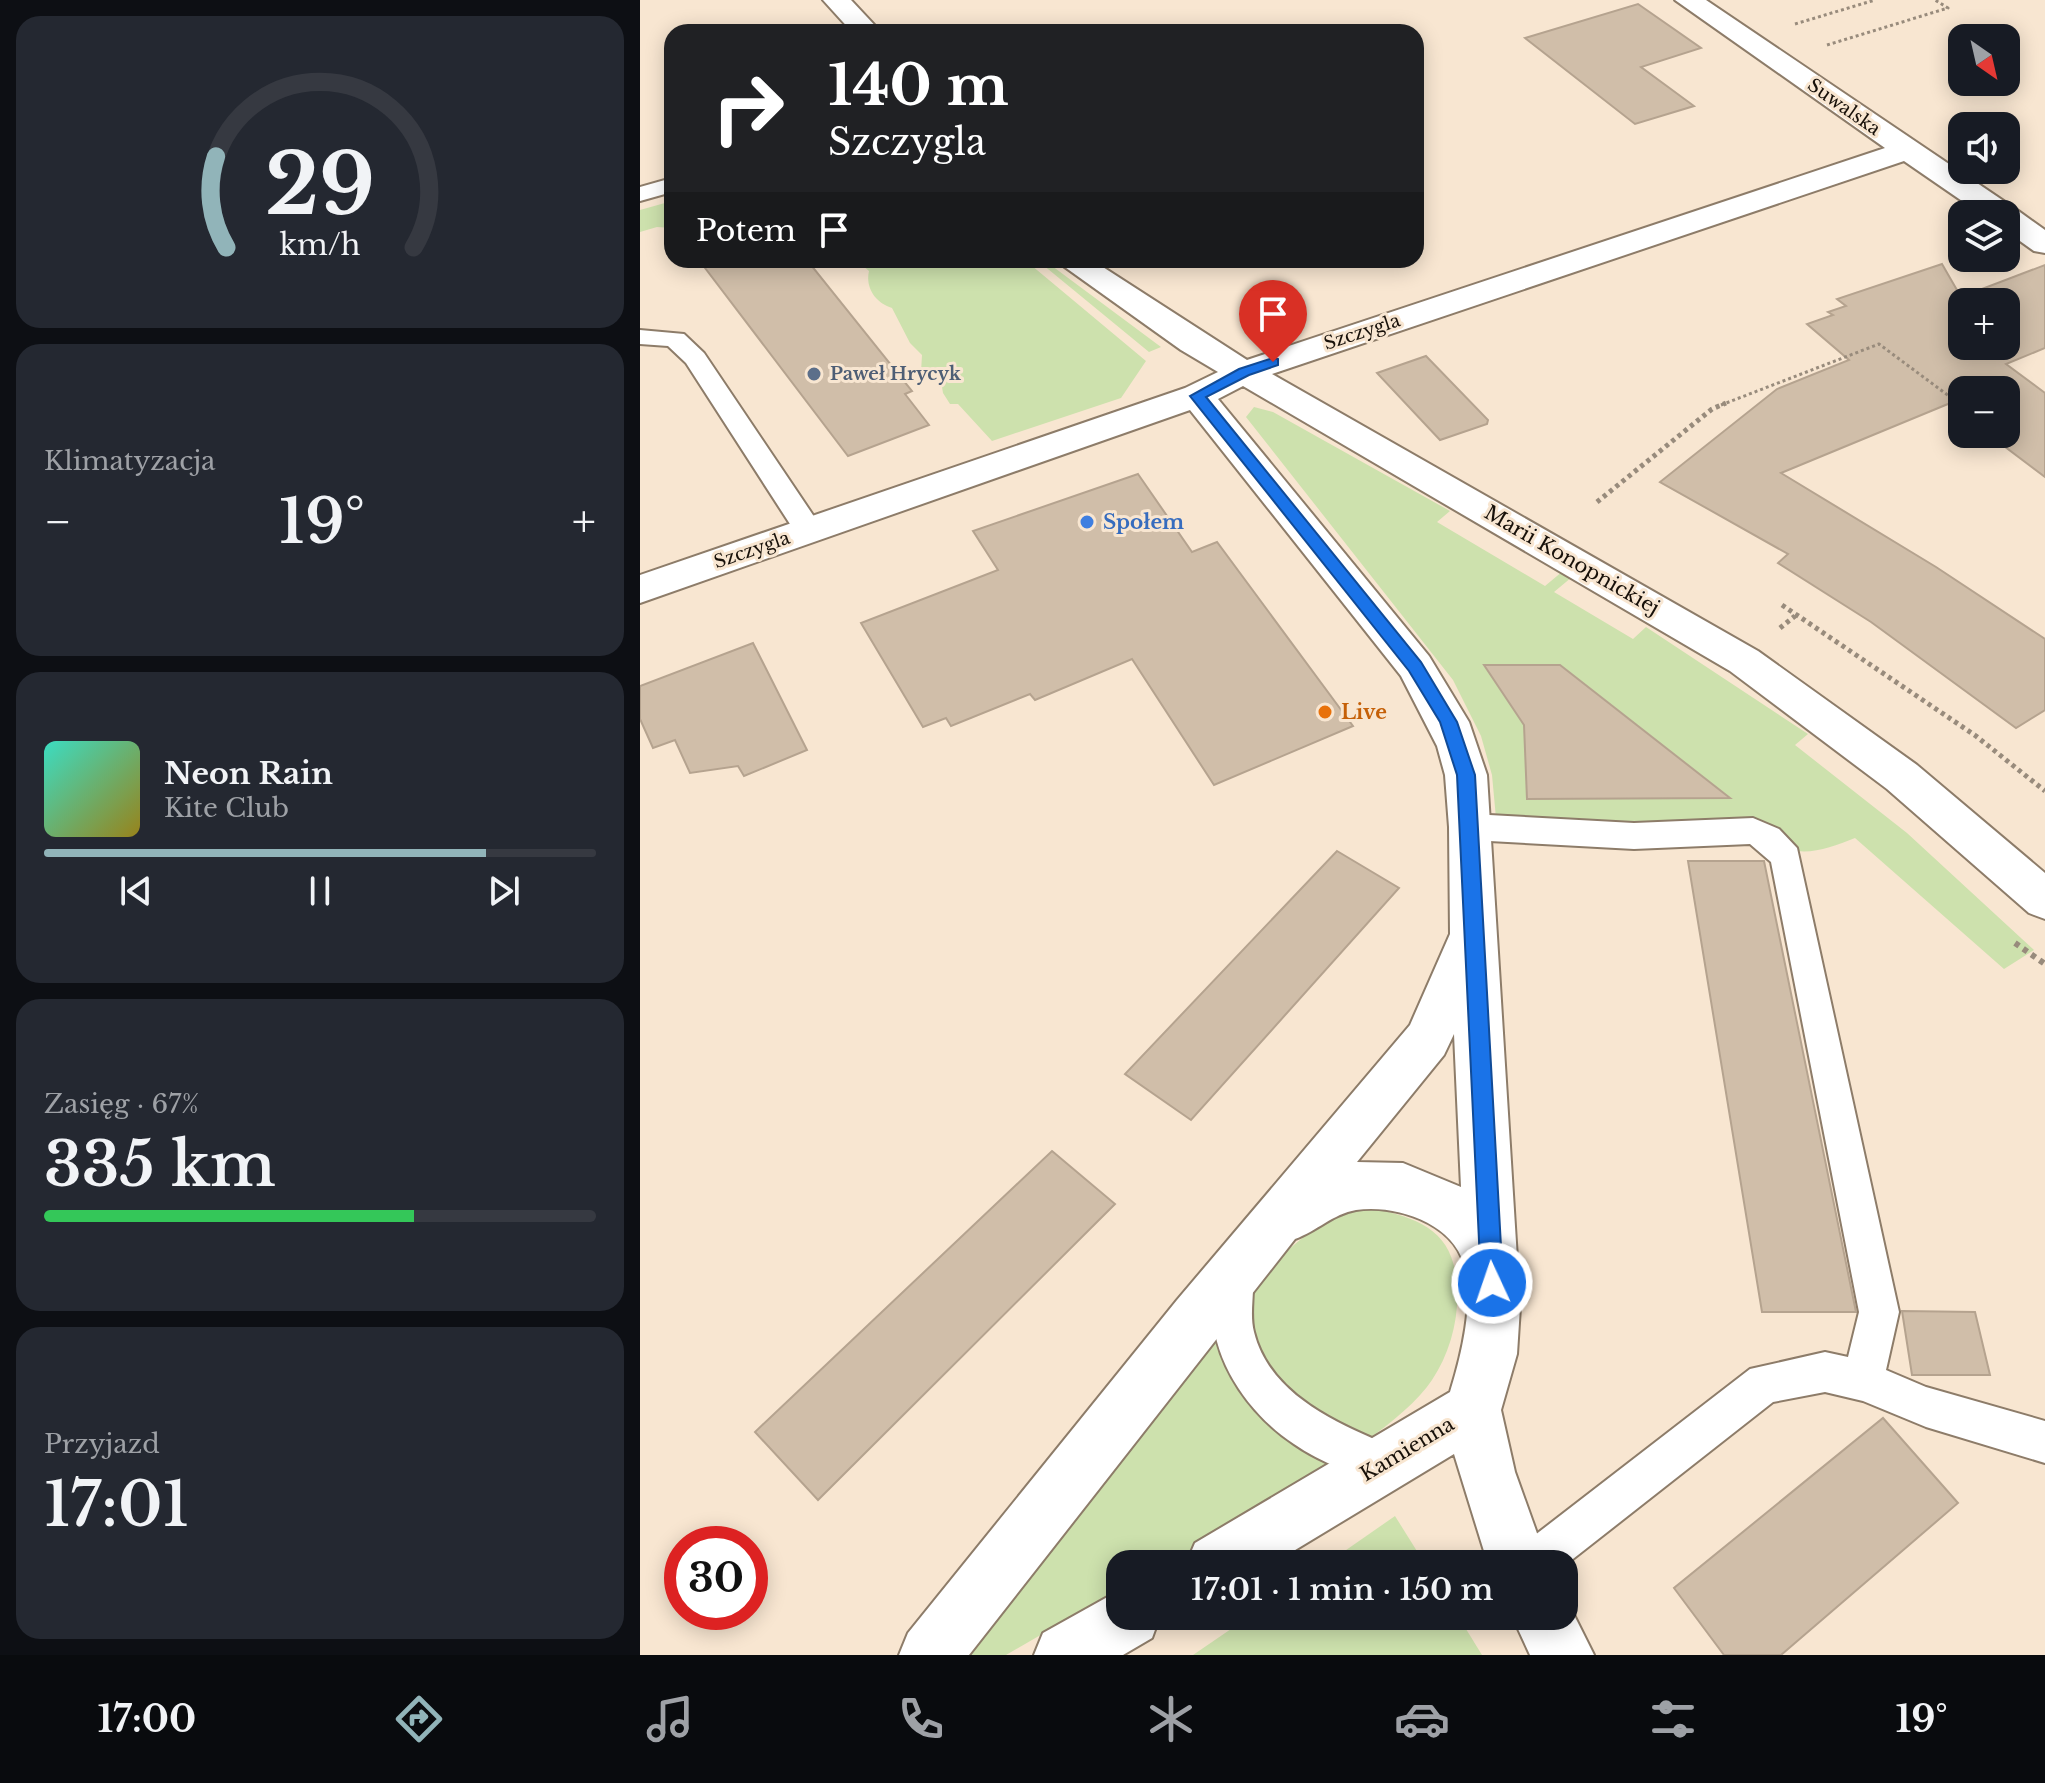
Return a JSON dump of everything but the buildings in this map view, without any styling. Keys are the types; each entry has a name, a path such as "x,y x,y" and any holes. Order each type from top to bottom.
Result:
{"street":[{"name":"Suwalska","path":"1688,0 1980,200"},
{"path":"843,3 860,24"},
{"name":"Szczygla","path":"640,589 1197,396 1244,372 1906,151"},
{"path":"2020,227 2045,244"},
{"name":"Marii Konopnickiej","path":"1082,268 1133,305 1244,372 1744,661 1902,777 2045,900"},
{"name":"Kamienna","path":"1197,396 1371,608 1432,692 1458,746 1466,775 1471,827 1473,929 1493,1307 1489,1354 1473,1410 1239,1550"},
{"path":"930,1655 1251,1253 1427,1040 1452,989 1473,929"},
{"path":"1251,1253 1311,1200 1350,1186 1372,1183 1414,1190 1450,1208 1468,1224 1491,1259"},
{"path":"1473,1410 1486,1472 1513,1550"},
{"path":"1065,1655 1107,1630"},
{"path":"1550,1630 1563,1655"}],"lane":[{"path":"640,194 664,187"},
{"path":"640,337 675,339 695,358 809,531"},
{"path":"1471,827 1634,836 1753,831 1780,848 1786,857 1879,1312 1863,1381"},
{"path":"1251,1253 1230,1295 1230,1325 1244,1357 1269,1396 1300,1425 1383,1464"},
{"path":"1550,1550 1764,1383 1825,1372 1863,1381 1926,1407 2045,1442"}],"path":[{"path":"1745,38 1875,0"},
{"path":"1777,60 1948,8 1935,0"},
{"path":"1597,502 1712,409 1879,344 1948,396"},
{"path":"1782,605 1965,727 2045,791"},
{"path":"2006,934 2028,954 2045,964"}],"green space":[{"path":"664,203 664,227 640,232 640,210"},
{"path":"865,268 1035,268 1146,361 1121,398 992,441 958,404 950,404 943,393 941,381 921,372 922,355 910,343 892,308 873,294 869,271"},
{"path":"1047,268 1055,268 1161,347 1149,352"},
{"path":"1254,407 1273,412 1450,511 1437,522 1545,586 1563,571 1572,577 1554,592 1633,639 1646,627 1808,734 1795,745 1907,833 2034,950 2004,969 1855,838 1821,849 1799,851 1778,845 1768,838 1497,829 1492,775 1481,736 1453,680 1246,417"},
{"path":"1376,1209 1418,1222 1439,1237 1453,1260 1457,1303 1450,1343 1432,1380 1415,1401 1334,1462 1189,1550 1106,1550 1106,1597 1006,1655 951,1655 1209,1333 1288,1250 1319,1224 1347,1212"},
{"path":"1395,1516 1416,1550 1346,1550"},
{"path":"1230,1630 1467,1630 1482,1655 1193,1655"}],"place":[{"name":"Paweł Hrycyk","path":"814,374"},
{"name":"Społem","path":"1087,522"},
{"name":"Live","path":"1325,712"}],"route":[{"path":"1273,362 1244,372 1197,396 1245,451 1415,666 1448,722 1466,775 1492,1283"}]}
